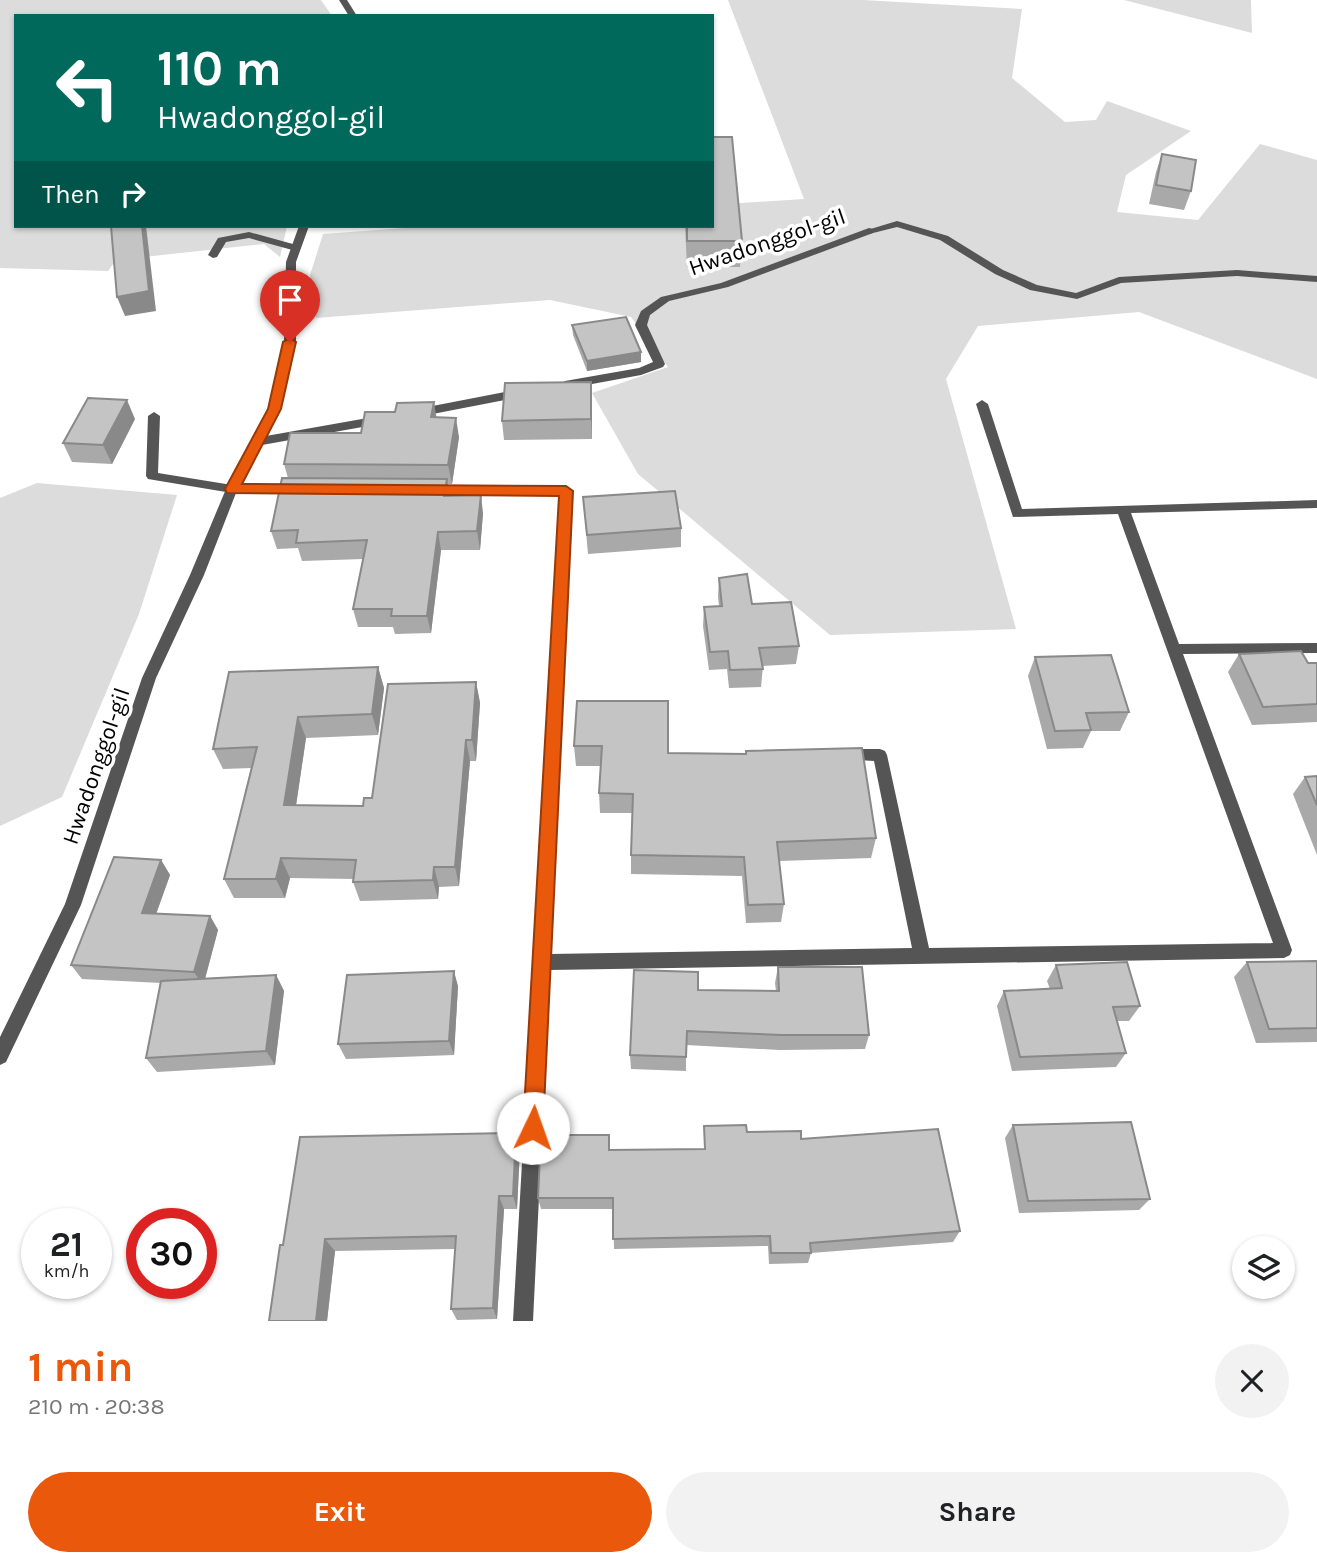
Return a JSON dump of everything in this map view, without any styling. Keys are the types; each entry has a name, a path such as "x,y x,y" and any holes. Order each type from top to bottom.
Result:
{"street":[{"name":"Hwadonggol-gil","path":"558,386 640,371 659,364 641,325 645,313 665,299 724,285 869,231 897,224 944,238 999,272 1034,288 1077,296 1119,280 1237,273 1317,279"},
{"name":"Hwadonggol-gil","path":"0,1056 73,905 149,678 197,575 232,489 275,409 290,342 291,262 303,228"},
{"path":"213,256 222,240 249,235 296,248"},
{"path":"408,414 531,391"},
{"path":"982,404 1017,514 1317,504"},
{"path":"154,416 152,476 232,489 316,489"},
{"path":"257,442 394,417"},
{"path":"413,490 566,491 523,1321"},
{"path":"542,962 1284,950 1123,509"},
{"path":"1174,649 1317,648"},
{"path":"826,755 880,755 922,956"}],"shaded area":[{"path":"0,0 321,0 331,14 14,14 14,228 287,228 280,257 264,244 116,260 108,271 0,268"},
{"path":"728,0 863,0 1022,9 1012,78 1065,122 1096,120 1107,101 1191,131 1126,175 1117,212 1198,220 1260,144 1317,160 1317,379 1139,312 978,326 946,379 1016,629 830,635 638,474 592,393 668,367 631,317 550,300 316,318 310,275 323,234 404,228 714,228 714,205 804,199"},
{"path":"1124,0 1251,0 1252,33"},
{"path":"37,483 177,495 139,614 62,797 0,826 0,498"}],"building":[{"path":"714,137 732,137 742,241 687,241 687,228 714,228"},
{"path":"1162,154 1196,160 1191,191 1156,185"},
{"path":"111,228 142,228 149,291 117,297"},
{"path":"626,317 641,352 587,361 572,325"},
{"path":"591,382 591,419 502,421 505,383"},
{"path":"88,398 127,400 103,445 63,443"},
{"path":"434,402 431,417 456,418 448,465 284,464 290,433 361,433 365,412 395,412 397,403"},
{"path":"282,478 447,479 444,496 481,495 477,531 438,532 427,616 391,616 392,609 353,609 367,540 296,543 298,530 271,531"},
{"path":"675,491 681,528 587,535 583,497"},
{"path":"747,574 752,604 791,602 799,646 759,648 763,669 730,670 728,651 710,652 704,607 722,606 719,578"},
{"path":"1301,651 1308,663 1317,663 1317,704 1263,707 1239,654"},
{"path":"1111,655 1129,712 1086,713 1091,730 1055,731 1035,657"},
{"path":"378,667 372,714 298,717 284,805 363,806 364,798 372,798 388,684 476,682 472,740 466,740 455,867 434,867 433,880 353,882 356,860 281,858 276,879 224,879 257,747 213,749 229,672"},
{"path":"577,701 668,701 668,753 746,754 746,751 862,748 876,838 777,842 784,904 748,905 744,857 631,855 633,794 599,793 602,746 574,746"},
{"path":"1317,776 1317,805 1305,777"},
{"path":"114,857 161,860 142,913 210,916 194,972 71,965"},
{"path":"1317,961 1317,1028 1269,1029 1247,962"},
{"path":"1127,962 1140,1006 1113,1007 1126,1053 1020,1057 1004,991 1062,988 1056,965"},
{"path":"778,967 862,967 869,1035 687,1031 686,1057 630,1055 634,970 698,972 698,990 779,991"},
{"path":"454,971 449,1041 338,1044 347,975"},
{"path":"276,975 266,1051 146,1058 161,981"},
{"path":"1131,1122 1150,1199 1028,1201 1013,1125"},
{"path":"746,1125 747,1132 801,1131 801,1139 938,1129 960,1231 810,1243 811,1253 771,1253 770,1236 613,1239 613,1198 538,1198 541,1135 609,1135 609,1150 705,1149 704,1126"},
{"path":"516,1133 513,1196 499,1196 493,1308 451,1309 456,1236 325,1239 316,1321 269,1321 300,1137"}],"route":[{"path":"290,342 275,409 232,489 566,491 533,1128"}]}
